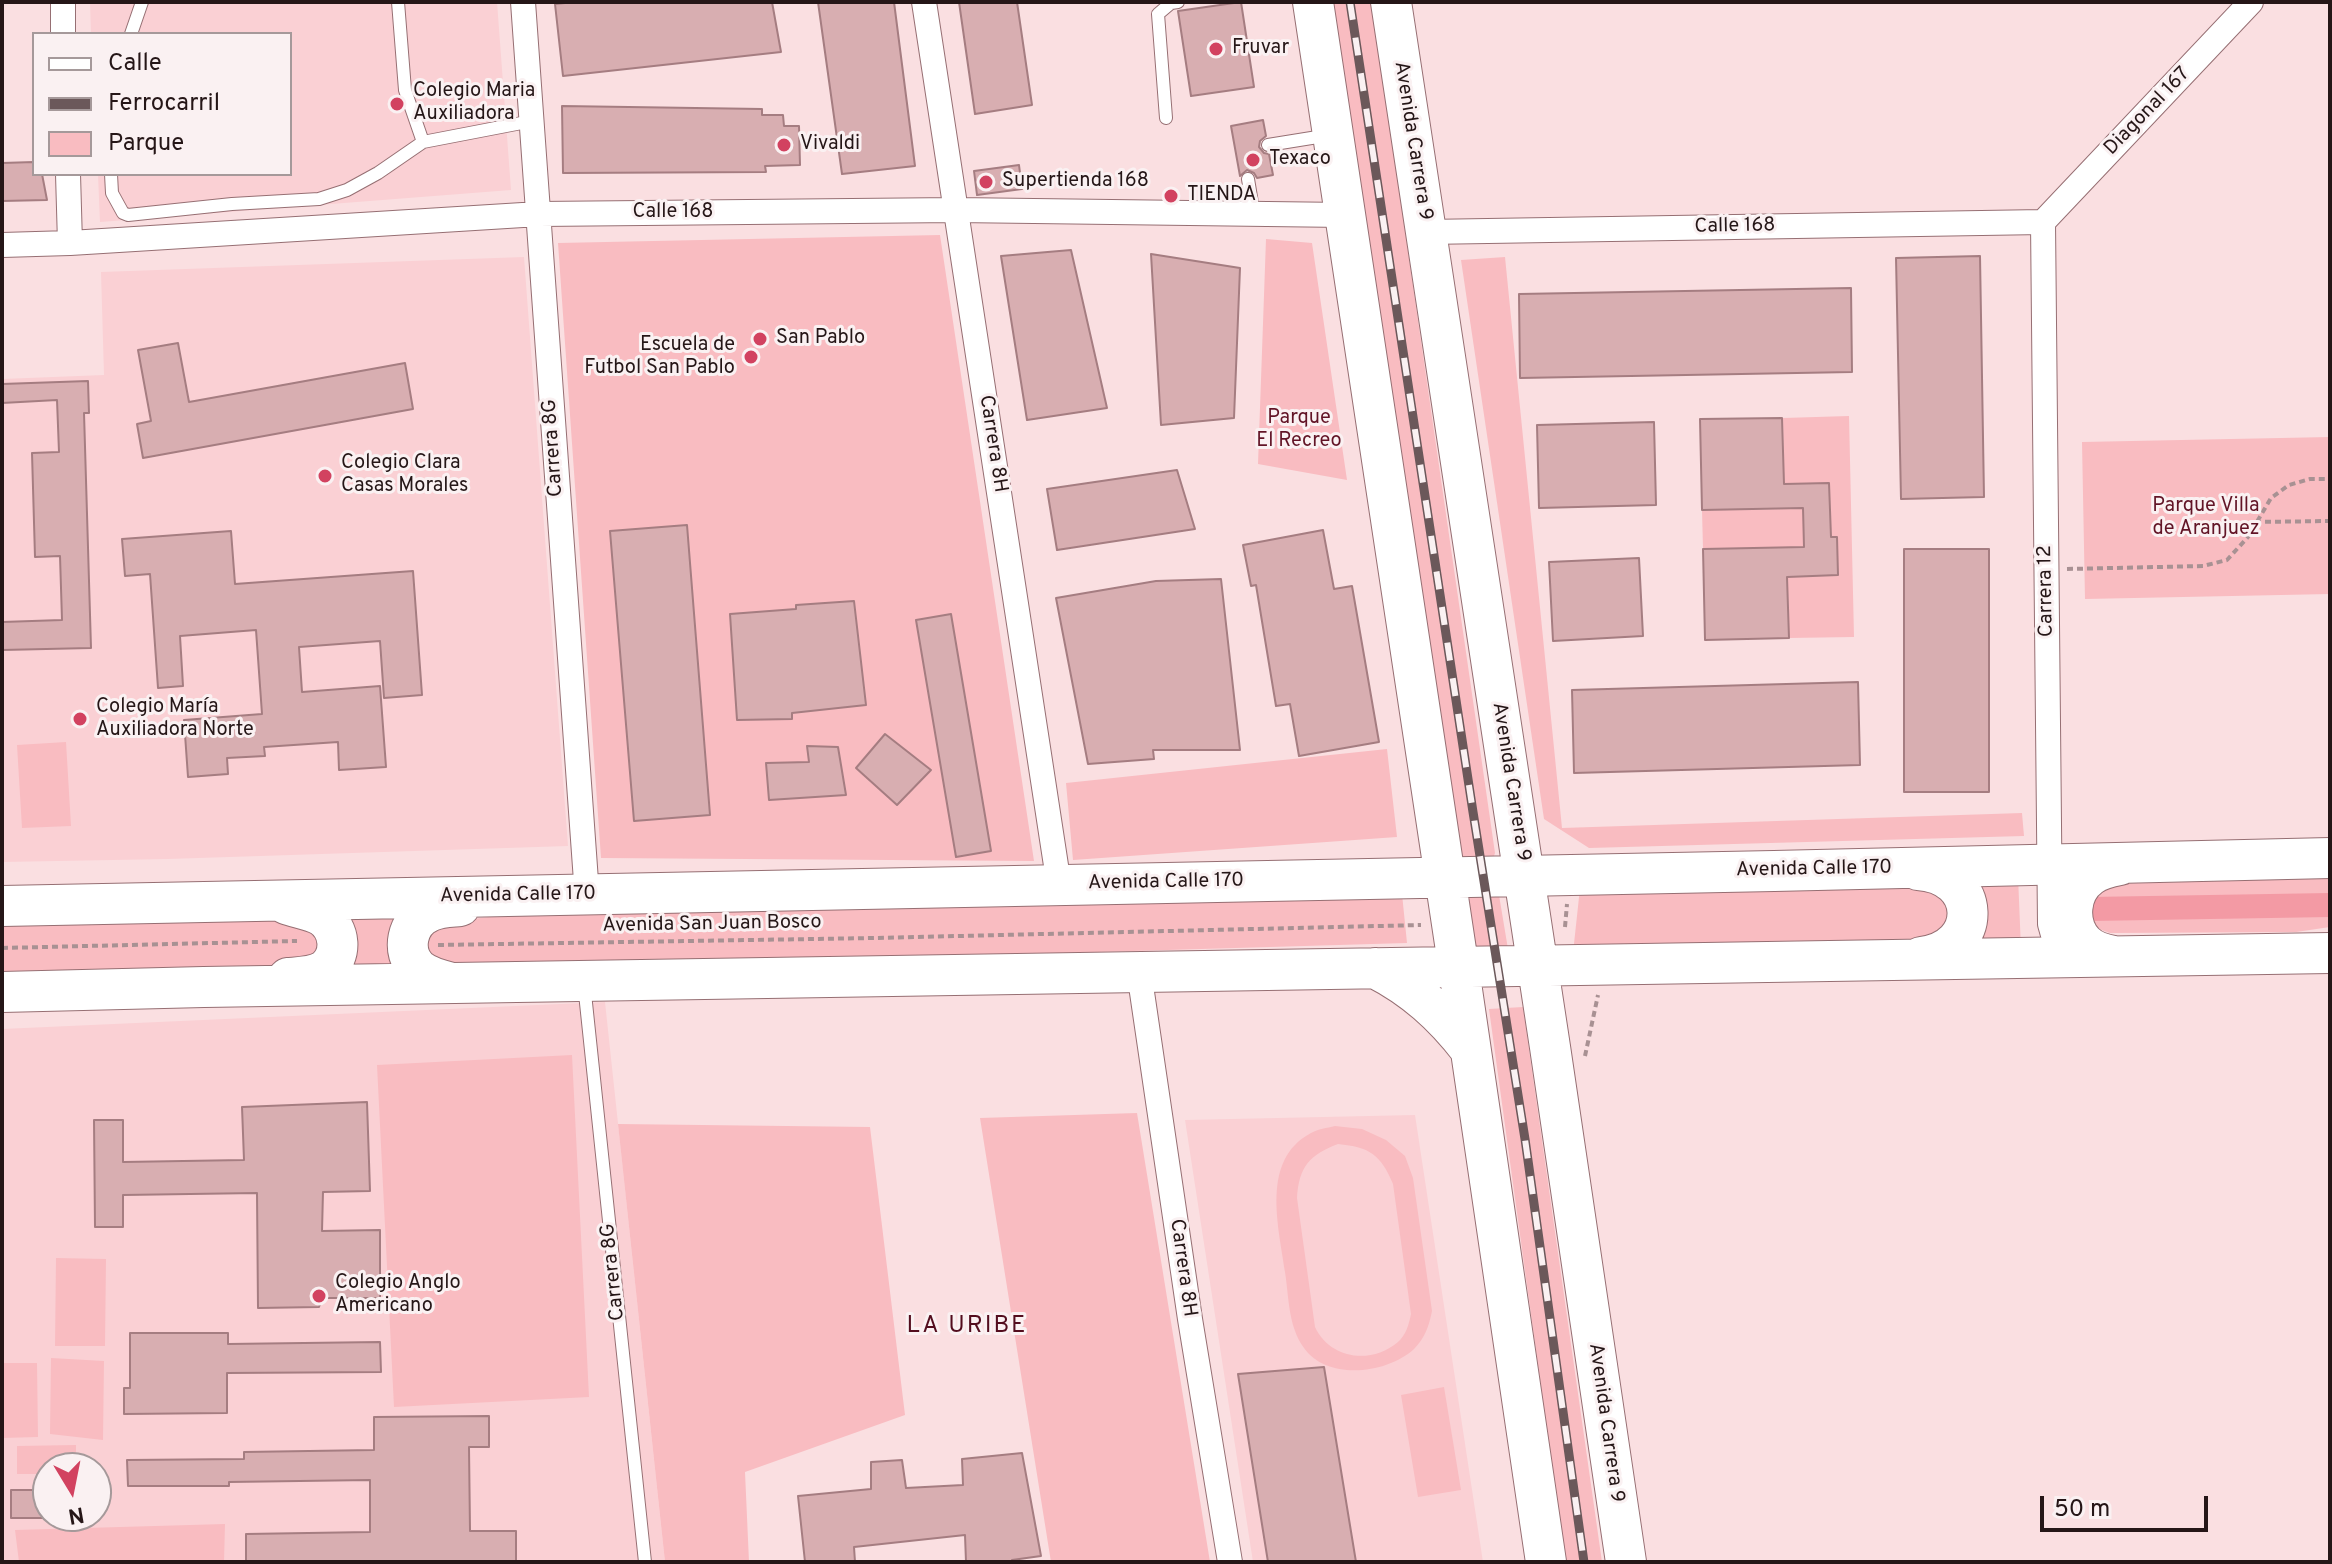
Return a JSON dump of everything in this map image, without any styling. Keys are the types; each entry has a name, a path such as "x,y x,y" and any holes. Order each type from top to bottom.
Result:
{"main road":[{"path":"1313,2 1546,1562"},
{"name":"Avenida Carrera 9","path":"1391,2 1626,1562"},
{"name":"Avenida Calle 170","path":"2,906 2330,858"},
{"path":"2113,956 2098,952 2085,943 2076,931 2072,915 2073,900 2080,886 2091,875 2105,868 2131,863"},
{"path":"1896,868 1933,870 1945,875 1962,893 1966,905 1964,930 1957,941 1936,955 1910,958"},
{"path":"452,983 435,979 415,967 409,956 407,945 410,931 418,918 444,907 539,896"},
{"path":"204,987 308,976 323,972 334,961 338,940 323,917 271,900"},
{"path":"2,992 2330,953"},
{"path":"1550,1047 1568,1001 1594,975 1612,964"},
{"path":"1375,968 1434,1007 1470,1049"}],"street":[{"path":"63,2 63,32"},
{"name":"Carrera 8G","path":"523,2 587,895"},
{"name":"Carrera 8H","path":"924,2 1059,885"},
{"name":"Diagonal 167","path":"2043,222 2251,2"},
{"path":"68,176 70,243"},
{"name":"Calle 168","path":"2,245 539,214 956,210 1345,215"},
{"name":"Calle 168","path":"1426,232 2043,222"},
{"name":"Carrera 12","path":"2043,222 2050,924 2063,956"},
{"name":"Carrera 8H","path":"1139,972 1190,1319 1230,1562"}],"lane":[{"path":"132,32 142,2"},
{"path":"398,2 405,90 423,142"},
{"path":"1166,118 1158,14 1171,3 1178,2"},
{"path":"111,176 112,193 123,213 128,215 319,199 347,190 423,142 532,121"},
{"path":"1268,145 1333,135"},
{"path":"1248,179 1254,215"},
{"name":"Carrera 8G","path":"583,982 645,1562"}],"path":[{"path":"2047,569 2203,566 2227,560 2239,549 2271,498 2289,485 2310,479 2330,479"},
{"path":"2255,522 2330,521"},
{"path":"1565,927 1567,902"},
{"name":"Avenida San Juan Bosco","path":"407,945 860,939 1423,925"},
{"path":"2,948 338,940"}],"shaded area":[{"name":"Colegio Maria Auxiliadora","path":"90,2 497,2 511,190 100,222 98,176 292,176 292,32 91,32"},
{"name":"Colegio Clara Casas Morales","path":"524,257 568,846 2,862 2,379 104,375 101,272"},
{"name":"Colegio Anglo Americano","path":"605,1002 665,1562 2,1562 2,1029"},
{"path":"1415,1115 1483,1562 1253,1562 1185,1120"}],"green space":[{"path":"1326,2 1372,2 1495,853 1493,859 1458,859"},
{"path":"940,235 1034,861 601,858 558,243"},
{"name":"Parque El Recreo","path":"1266,239 1312,243 1347,480 1258,464"},
{"path":"1505,257 1562,828 2022,813 2024,836 1589,848 1544,819 1461,260"},
{"path":"1849,416 1854,637 1789,638 1787,548 1703,549 1702,510 1784,509 1783,418","holes":["1829,483 1823,537 1837,537 1838,575 1805,576 1808,484"]},
{"name":"Parque Villa de Aranjuez","path":"2330,437 2330,594 2085,599 2082,442"},
{"path":"66,742 71,826 22,828 17,745"},
{"path":"1387,749 1397,837 1073,860 1066,783"},
{"path":"2018,876 2021,949 1971,949 1968,877"},
{"path":"2330,878 2330,927 2296,932 2110,933 2091,926 2084,898 2110,884"},
{"path":"1942,884 1955,930 1901,945 1573,953 1580,888"},
{"path":"1402,894 1407,943 516,969 429,962 423,925 513,914"},
{"path":"1499,895 1508,949 1475,952 1468,897"},
{"path":"407,909 400,975 343,976 335,912"},
{"path":"221,914 296,921 325,937 308,966 2,982 2,919"},
{"path":"1523,1007 1602,1562 1565,1562 1489,1009"},
{"path":"572,1055 589,1397 394,1407 377,1065"},
{"path":"1137,1113 1210,1562 1051,1562 980,1118"},
{"path":"618,1124 870,1127 905,1415 745,1472 749,1562 665,1562"},
{"path":"1335,1126 1362,1129 1386,1140 1405,1156 1413,1178 1432,1311 1426,1332 1414,1349 1389,1364 1358,1370 1327,1366 1314,1359 1299,1339 1290,1311 1277,1215 1279,1177 1285,1160 1295,1145 1314,1132","holes":["1338,1144 1358,1147 1373,1154 1384,1166 1393,1184 1411,1314 1405,1333 1398,1342 1376,1354 1364,1356 1341,1352 1330,1346 1315,1327 1297,1198 1300,1178 1307,1164"]},
{"path":"56,1258 106,1259 105,1346 55,1346"},
{"path":"51,1358 104,1361 103,1440 50,1434"},
{"path":"2,1363 37,1363 38,1437 2,1438"},
{"path":"1444,1387 1461,1490 1418,1497 1401,1395"},
{"path":"76,1445 76,1452 32,1452 32,1474 17,1474 17,1446"},
{"path":"225,1524 224,1562 19,1562 15,1530 112,1532 112,1527"}],"building":[{"path":"772,2 781,52 563,76 555,4"},
{"name":"Vivaldi","path":"818,2 894,2 915,166 842,174"},
{"path":"959,2 1017,2 1032,105 975,114"},
{"name":"Fruvar","path":"1241,2 1254,87 1191,96 1178,11"},
{"name":"Vivaldi","path":"562,106 762,109 762,115 783,115 784,126 799,126 800,165 765,166 766,172 563,173"},
{"name":"Texaco","path":"1263,120 1266,136 1259,147 1269,154 1273,175 1257,178 1247,170 1240,176 1231,126"},
{"path":"32,162 32,176 42,176 47,200 2,201 2,163"},
{"path":"1019,165 1022,189 977,195 974,171"},
{"path":"1071,250 1107,408 1027,420 1001,256"},
{"path":"1151,254 1240,268 1234,418 1161,425"},
{"path":"1980,256 1984,497 1901,499 1896,258"},
{"path":"1851,288 1852,372 1520,378 1519,294"},
{"path":"178,343 189,402 405,363 413,409 143,458 137,424 151,421 138,350"},
{"path":"88,381 89,413 84,413 91,648 2,650 2,622 62,620 60,556 35,557 32,453 59,452 57,400 2,403 2,384"},
{"path":"1782,418 1784,484 1829,483 1831,537 1837,537 1838,575 1787,577 1789,638 1705,640 1703,549 1804,547 1803,508 1702,510 1700,419"},
{"path":"1654,422 1656,505 1539,508 1537,425"},
{"path":"1177,470 1195,529 1057,550 1047,489"},
{"path":"687,525 710,815 634,821 610,531"},
{"path":"1323,530 1334,589 1352,586 1379,742 1299,756 1290,704 1276,706 1256,585 1251,586 1243,545"},
{"path":"231,531 235,584 413,571 422,695 384,698 380,641 299,647 302,692 380,686 386,767 339,770 338,742 264,747 265,756 227,758 228,774 188,777 184,720 262,714 256,630 180,636 183,686 158,688 150,574 125,576 122,539"},
{"path":"1904,549 1989,549 1989,792 1904,792"},
{"path":"1639,558 1643,636 1553,641 1549,562"},
{"path":"1221,579 1240,750 1153,750 1154,759 1088,764 1056,598 1156,581"},
{"path":"854,601 866,705 792,713 792,719 737,720 730,614"},
{"path":"951,614 991,851 956,857 916,620"},
{"path":"1858,682 1860,765 1574,773 1572,690"},
{"path":"885,734 931,770 897,805 856,768"},
{"path":"807,746 838,747 846,795 769,800 766,763 809,762"},
{"path":"367,1102 370,1191 323,1192 322,1231 380,1230 380,1298 322,1298 319,1307 258,1308 257,1193 123,1195 123,1227 95,1227 94,1120 123,1120 123,1162 244,1160 242,1107"},
{"path":"130,1333 228,1333 228,1344 380,1342 381,1372 227,1373 227,1413 124,1414 124,1388 130,1388"},
{"path":"1324,1367 1356,1562 1268,1562 1238,1374"},
{"path":"489,1416 489,1447 469,1447 470,1531 516,1531 516,1562 246,1562 246,1534 370,1532 370,1480 229,1482 229,1486 128,1486 127,1460 244,1459 244,1452 374,1450 374,1417"},
{"path":"1022,1453 1041,1556 1013,1562 966,1562 965,1535 854,1547 855,1562 805,1562 798,1496 871,1489 871,1462 902,1460 906,1488 963,1485 962,1459"},
{"path":"11,1490 32,1490 32,1518 11,1518"}],"waterway":[{"path":"2090,909 2330,905"}],"railway":[{"path":"1350,2 1525,1139 1584,1562"}],"place":[{"name":"Fruvar","path":"1216,49"},
{"name":"Colegio Maria Auxiliadora","path":"397,104"},
{"name":"Vivaldi","path":"784,145"},
{"name":"Texaco","path":"1253,160"},
{"name":"Supertienda 168","path":"986,182"},
{"name":"TIENDA","path":"1171,196"},
{"name":"San Pablo","path":"760,339"},
{"name":"Escuela de Futbol San Pablo","path":"751,357"},
{"name":"Colegio Clara Casas Morales","path":"325,476"},
{"name":"Colegio María Auxiliadora Norte","path":"80,719"},
{"name":"Colegio Anglo Americano","path":"319,1296"}],"district":[{"name":"LA URIBE","path":"967,1327"}]}
